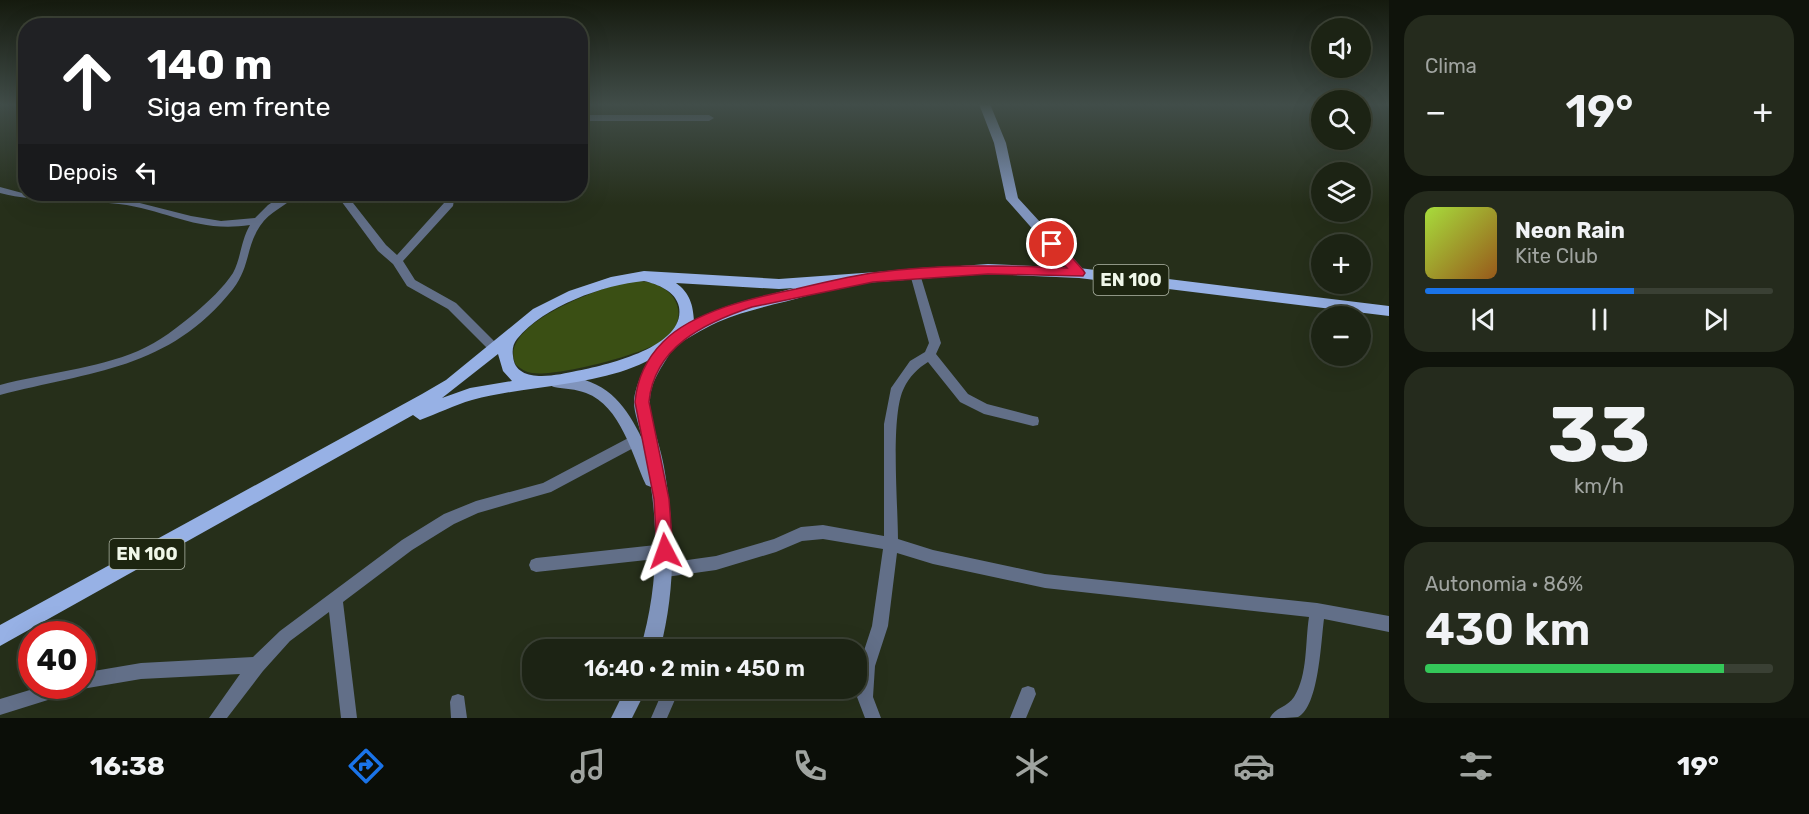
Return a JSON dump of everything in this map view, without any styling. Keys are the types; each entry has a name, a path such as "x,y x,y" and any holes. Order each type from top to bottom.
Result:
{"main road":[{"name":"EN 100","path":"0,636 428,399 539,313 588,289 627,277 684,277 754,285 988,269 1079,273 1389,311"},
{"name":"EN 100","path":"644,276 659,279 673,286 682,296 687,309 687,322 674,340"},
{"name":"EN 100","path":"295,472 451,399 503,387 582,376 641,357 731,309 750,303 873,278"},
{"path":"512,334 506,344 504,354 506,364 513,373 525,380 546,382"}],"street":[{"path":"998,138 1012,199 1079,273"},
{"path":"0,190 18,196"},
{"path":"121,201 202,222 229,225 256,221"},
{"path":"0,390 108,365 144,354 179,331 215,302 237,275 256,221 282,201"},
{"path":"345,201 382,248 397,261 411,283 452,306 495,349"},
{"path":"397,261 449,201"},
{"path":"873,718 865,697 867,666 880,626 891,544 890,423 897,388 914,364 930,355 935,344 915,274"},
{"path":"655,639 666,570 665,551 662,499 642,402 644,386 651,366 674,340"},
{"path":"930,355 964,398 984,409 1033,421"},
{"path":"546,382 579,384 598,392 611,403 634,441 662,499"},
{"path":"217,718 257,665 285,636 336,600 372,569 449,519 476,507 546,488 634,441"},
{"path":"666,570 716,564 776,545 801,534 823,532 891,544 933,557 1045,581 1317,610 1389,624"},
{"path":"536,565 665,551"},
{"path":"336,600 349,718"},
{"path":"1278,718 1288,715 1298,705 1307,685 1317,610"},
{"path":"96,679 141,671 257,665"},
{"path":"1018,718 1028,694"},
{"path":"0,707 26,699"},
{"path":"621,718 631,699"},
{"path":"659,718 667,699"}],"green space":[{"path":"630,281 657,285 672,295 676,302 678,318 672,332 665,339 640,351 580,368 532,373 516,365 514,350 521,336 535,322 576,300"}],"route":[{"path":"665,551 662,499 642,402 644,386 651,366 667,346 680,335 731,309 750,303 873,278 988,269 1079,273 1052,244"}]}
